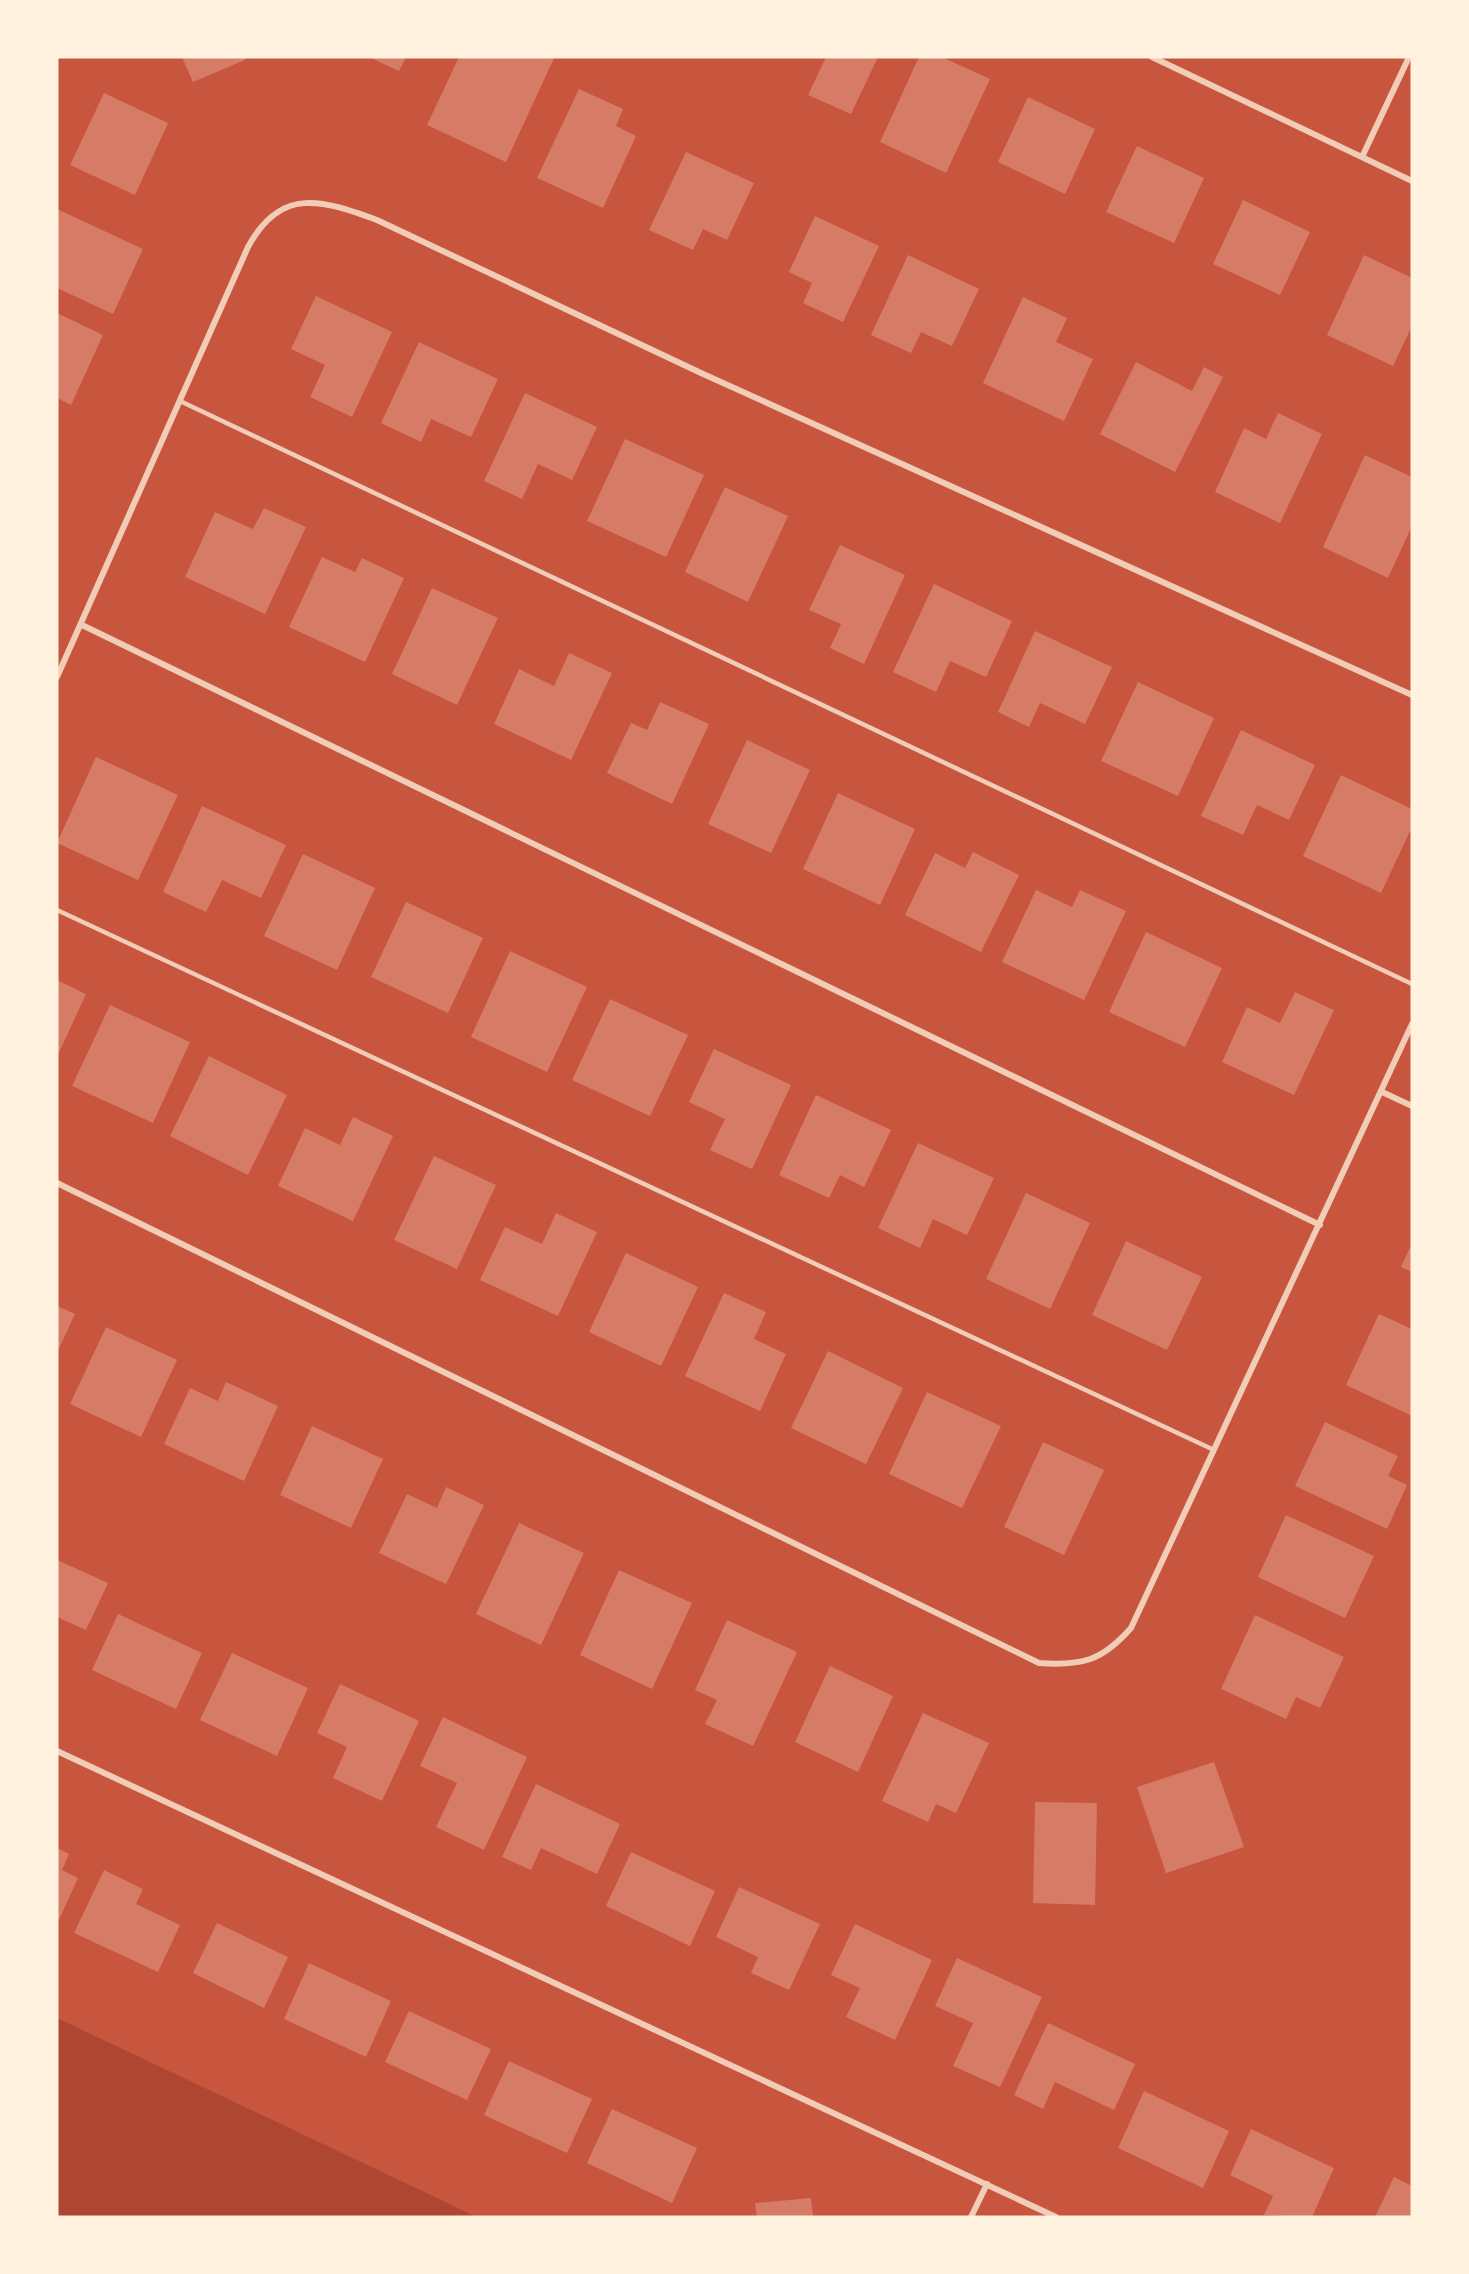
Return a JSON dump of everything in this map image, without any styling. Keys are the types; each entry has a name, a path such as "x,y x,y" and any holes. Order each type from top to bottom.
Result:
{"street":[{"path":"1152,57 1412,181"},
{"path":"1362,157 1409,57"},
{"path":"57,677 259,226 292,205 315,202 339,206 377,220 701,373 1412,695"},
{"path":"82,625 1320,1225"},
{"path":"57,1183 1039,1663 1079,1663 1103,1656 1131,1628 1412,1024"},
{"path":"1382,1092 1412,1106"},
{"path":"57,1751 1056,2217"},
{"path":"971,2217 987,2184"}],"lane":[{"path":"180,402 1412,984"},
{"path":"57,910 1214,1450"}],"shaded area":[{"path":"57,2018 477,2217 57,2217"}],"building":[{"path":"182,57 244,57 245,60 193,82"},
{"path":"369,57 406,57 399,71"},
{"path":"459,57 554,58 506,162 427,125"},
{"path":"826,57 878,57 851,114 808,95"},
{"path":"919,57 942,57 990,79 946,173 880,142"},
{"path":"579,89 623,109 616,126 636,136 603,208 537,178"},
{"path":"104,93 168,123 135,195 70,165"},
{"path":"1028,97 1095,129 1065,194 998,162"},
{"path":"1137,146 1204,178 1174,243 1106,212"},
{"path":"686,152 754,183 727,240 703,229 693,250 649,230"},
{"path":"1243,200 1310,232 1280,295 1213,264"},
{"path":"57,209 143,249 113,314 57,288"},
{"path":"815,216 879,246 843,322 803,303 812,283 789,272"},
{"path":"908,255 979,289 952,346 921,332 911,353 871,335"},
{"path":"1364,255 1412,278 1412,326 1393,366 1327,335"},
{"path":"316,296 392,332 352,417 310,397 325,365 291,349"},
{"path":"1023,297 1067,318 1056,342 1093,359 1064,421 983,383"},
{"path":"57,313 103,335 71,405 57,398"},
{"path":"419,342 498,379 471,437 431,419 421,442 381,423"},
{"path":"1136,362 1192,391 1204,367 1223,377 1175,472 1100,434"},
{"path":"525,393 597,427 572,480 538,464 522,499 484,481"},
{"path":"1278,413 1322,434 1280,523 1215,492 1244,428 1266,439"},
{"path":"625,439 704,475 666,557 587,521"},
{"path":"1365,455 1412,477 1412,526 1388,578 1323,547"},
{"path":"725,487 788,516 748,602 685,572"},
{"path":"264,508 306,527 265,614 185,577 215,512 253,529"},
{"path":"840,545 905,575 864,664 830,648 841,624 809,610"},
{"path":"322,557 355,572 362,558 404,578 365,662 289,627"},
{"path":"934,584 1012,621 986,677 950,661 936,692 893,672"},
{"path":"432,588 498,618 457,705 392,674"},
{"path":"1035,631 1112,667 1085,724 1040,703 1029,727 998,712"},
{"path":"569,653 612,673 571,760 494,724 519,669 554,686"},
{"path":"1138,682 1214,718 1178,796 1101,761"},
{"path":"660,702 709,724 672,804 607,773 631,723 647,730"},
{"path":"1241,730 1315,765 1289,820 1257,805 1243,835 1201,816"},
{"path":"747,740 810,770 771,853 708,824"},
{"path":"96,757 178,795 138,880 57,843"},
{"path":"1341,775 1412,809 1412,827 1381,893 1303,856"},
{"path":"838,793 915,829 880,905 803,869"},
{"path":"202,806 286,845 261,898 222,880 206,912 163,892"},
{"path":"973,852 1019,875 981,952 905,915 935,853 965,868"},
{"path":"303,854 375,888 337,970 264,936"},
{"path":"1036,890 1072,907 1080,890 1126,911 1084,1000 1002,962"},
{"path":"406,902 483,938 448,1013 371,977"},
{"path":"1146,932 1222,968 1185,1047 1109,1012"},
{"path":"510,951 587,987 547,1072 471,1037"},
{"path":"57,980 86,994 57,1057"},
{"path":"1295,992 1334,1010 1294,1095 1222,1062 1247,1007 1280,1023"},
{"path":"610,999 688,1035 650,1116 572,1080"},
{"path":"110,1005 190,1042 153,1123 72,1086"},
{"path":"714,1049 791,1085 752,1169 710,1150 725,1119 689,1102"},
{"path":"209,1056 287,1095 248,1175 170,1136"},
{"path":"816,1095 891,1130 864,1187 840,1175 829,1198 779,1175"},
{"path":"353,1117 393,1136 353,1221 278,1186 305,1128 340,1145"},
{"path":"918,1143 994,1178 967,1235 933,1219 920,1248 878,1228"},
{"path":"434,1156 496,1185 457,1269 394,1240"},
{"path":"1026,1193 1090,1223 1050,1309 986,1279"},
{"path":"556,1213 597,1232 558,1316 480,1280 505,1227 542,1244"},
{"path":"1126,1241 1202,1277 1167,1350 1092,1315"},
{"path":"1412,1243 1412,1272 1401,1267"},
{"path":"626,1253 698,1287 661,1366 589,1332"},
{"path":"724,1293 766,1312 754,1339 786,1354 760,1411 685,1376"},
{"path":"57,1306 75,1314 57,1353"},
{"path":"1379,1314 1412,1329 1412,1416 1346,1385"},
{"path":"106,1327 177,1360 141,1437 70,1404"},
{"path":"828,1351 903,1388 866,1464 791,1428"},
{"path":"226,1382 278,1406 244,1481 164,1444 190,1388 218,1401"},
{"path":"927,1392 1001,1426 962,1508 889,1474"},
{"path":"1325,1422 1398,1456 1388,1476 1407,1485 1387,1529 1295,1486"},
{"path":"312,1426 383,1459 351,1528 280,1495"},
{"path":"1043,1442 1104,1470 1064,1555 1004,1527"},
{"path":"446,1487 484,1505 446,1584 379,1553 407,1494 437,1508"},
{"path":"1286,1515 1374,1556 1345,1618 1258,1577"},
{"path":"519,1523 584,1553 541,1645 476,1614"},
{"path":"57,1560 108,1583 86,1630 57,1617"},
{"path":"619,1570 692,1603 652,1689 580,1655"},
{"path":"118,1614 202,1653 176,1709 92,1670"},
{"path":"1255,1615 1344,1657 1320,1708 1296,1697 1286,1719 1221,1689"},
{"path":"727,1620 797,1652 753,1746 705,1724 717,1700 695,1690"},
{"path":"232,1653 308,1688 277,1756 200,1720"},
{"path":"830,1666 893,1696 858,1772 795,1742"},
{"path":"340,1684 419,1721 382,1801 333,1778 347,1747 317,1733"},
{"path":"923,1713 989,1743 956,1813 936,1804 928,1822 882,1801"},
{"path":"443,1717 527,1757 484,1850 436,1827 457,1783 420,1766"},
{"path":"1214,1762 1244,1847 1166,1873 1137,1787"},
{"path":"536,1784 620,1824 597,1874 541,1848 531,1870 502,1857"},
{"path":"1035,1802 1097,1803 1095,1905 1033,1903"},
{"path":"57,1848 69,1854 62,1870 78,1878 57,1924"},
{"path":"631,1852 715,1891 690,1946 606,1906"},
{"path":"104,1870 143,1889 136,1904 180,1925 158,1972 74,1933"},
{"path":"739,1887 820,1924 789,1990 751,1973 758,1957 716,1937"},
{"path":"217,1923 288,1957 264,2008 193,1973"},
{"path":"855,1924 932,1960 895,2040 846,2017 860,1988 831,1975"},
{"path":"957,1958 1042,1997 1000,2087 953,2066 973,2023 935,2006"},
{"path":"309,1963 391,2001 366,2057 284,2019"},
{"path":"409,2011 491,2049 467,2100 385,2062"},
{"path":"1048,2023 1135,2064 1114,2110 1055,2082 1043,2109 1014,2095"},
{"path":"509,2061 592,2099 567,2153 484,2115"},
{"path":"1144,2091 1229,2131 1203,2188 1118,2148"},
{"path":"612,2109 697,2148 672,2203 587,2163"},
{"path":"1251,2129 1334,2168 1312,2217 1264,2215 1273,2196 1230,2175"},
{"path":"1394,2177 1412,2186 1412,2217 1375,2217"},
{"path":"811,2198 813,2217 757,2217 755,2203"}]}
